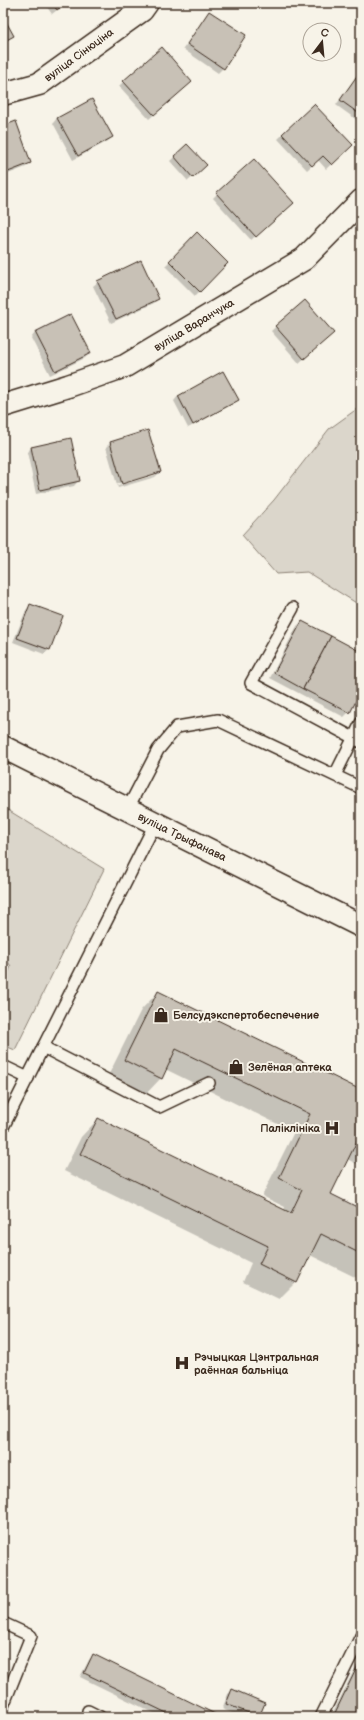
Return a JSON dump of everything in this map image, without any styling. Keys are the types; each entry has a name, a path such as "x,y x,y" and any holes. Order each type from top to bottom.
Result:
{"street":[{"name":"вуліца Сінюціна","path":"3,94 39,84 142,10 147,3"},
{"name":"вуліца Варанчука","path":"3,406 68,386 125,366 304,259 361,201"},
{"name":"вуліца Трыфанава","path":"3,747 361,926"}],"lane":[{"path":"293,608 251,683 357,740"},
{"path":"127,810 158,750 177,726 218,720 361,788"},
{"path":"335,775 357,740 361,723"},
{"path":"3,1127 155,824"},
{"path":"44,1047 160,1107 209,1083"},
{"path":"3,1066 28,1078"},
{"path":"3,1623 31,1636 3,1706"},
{"path":"321,1717 361,1636"},
{"path":"88,1711 100,1717"}],"shaded area":[{"path":"361,406 361,606 307,572 276,574 242,535 274,500 329,429"},
{"path":"3,807 104,869 15,1050 3,1045 3,986 11,966 3,956"}],"building":[{"path":"52,3 66,3 57,10"},
{"path":"209,11 246,35 224,69 187,44"},
{"path":"3,16 14,36 3,42"},
{"path":"162,47 192,82 154,115 123,81"},
{"path":"361,70 361,115 340,100"},
{"path":"92,99 113,137 78,156 57,118"},
{"path":"314,104 353,145 332,165 323,156 312,166 282,134"},
{"path":"16,121 31,163 3,174 3,126"},
{"path":"187,144 207,165 193,178 174,156"},
{"path":"254,159 294,203 256,237 216,193"},
{"path":"197,232 228,263 200,292 169,261"},
{"path":"141,260 159,299 116,319 97,281"},
{"path":"305,300 334,333 304,359 275,326"},
{"path":"71,314 91,353 55,371 35,332"},
{"path":"223,371 239,400 193,425 178,396"},
{"path":"148,430 161,472 122,484 110,442"},
{"path":"71,438 80,481 40,490 31,447"},
{"path":"30,604 63,616 50,650 17,638"},
{"path":"302,621 331,636 303,689 274,673"},
{"path":"331,636 361,652 361,691 350,713 303,689"},
{"name":"Паліклініка","path":"158,991 361,1090 361,1140 358,1139 331,1194 361,1209 361,1254 321,1234 297,1283 259,1264 268,1246 80,1154 98,1118 291,1213 302,1190 279,1178 310,1114 176,1049 162,1079 124,1060"},
{"path":"93,1654 217,1715 216,1717 175,1717 84,1673"},
{"path":"361,1659 361,1717 333,1717"},
{"path":"232,1689 265,1703 259,1717 226,1704"}],"place":[{"name":"Белсудэкспертобеспечение","path":"161,1015"},
{"name":"Зелёная аптека","path":"236,1067"},
{"name":"Паліклініка","path":"332,1128"},
{"name":"Рэчыцкая Цэнтральная раённая бальніца","path":"182,1363"}]}
